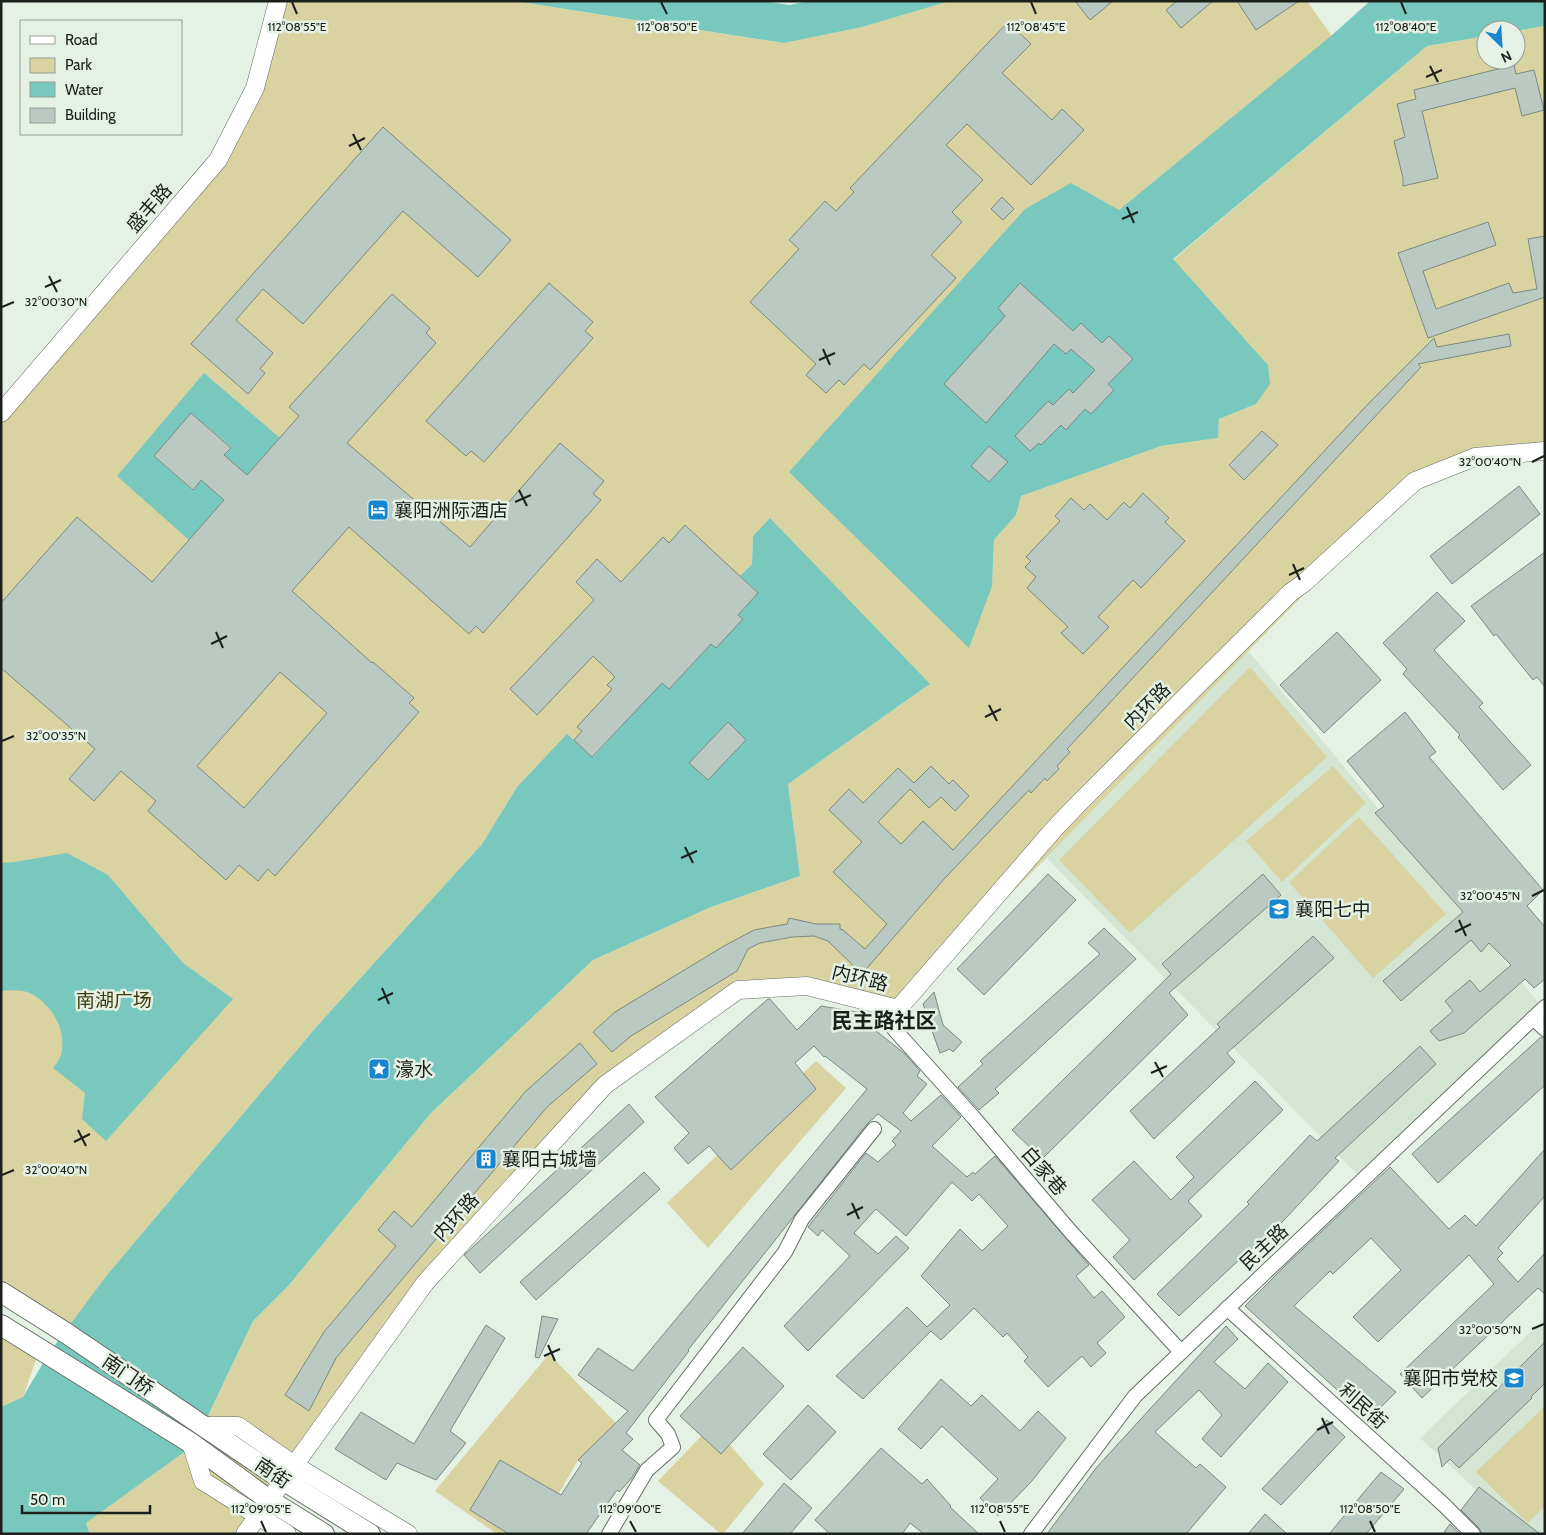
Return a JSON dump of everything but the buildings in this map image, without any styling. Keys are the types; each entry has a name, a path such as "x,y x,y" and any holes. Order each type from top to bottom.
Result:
{"main road":[{"name":"南门桥","path":"1,1292 53,1324 204,1426"},
{"name":"南门桥","path":"1,1325 191,1443"},
{"name":"南街","path":"204,1426 289,1472 370,1534"},
{"name":"南街","path":"191,1443 263,1507 324,1534"}],"street":[{"name":"盛丰路","path":"1,413 218,160 255,88 278,1"},
{"name":"内环路","path":"245,1534 425,1283 605,1085 738,990 807,986 898,1009 1055,828 1080,802 1290,593 1305,582 1415,481 1475,457 1545,451"},
{"name":"民主路","path":"1031,1534 1135,1396 1545,1007"},
{"name":"白家巷","path":"898,1009 897,1025 894,1029 974,1118 1070,1230 1181,1352"},
{"path":"1533,1018 1545,1029"},
{"path":"609,1534 648,1470 673,1447 668,1434 656,1420 785,1252 802,1219 874,1129"},
{"name":"利民街","path":"1227,1308 1443,1504 1473,1534"},
{"path":"289,1472 408,1534"},
{"path":"263,1507 287,1534"}],"shaded area":[{"name":"襄阳七中","path":"1241,642 1543,1008 1545,1007 1545,1029 1533,1019 1363,1180 1038,849"},
{"name":"襄阳市党校","path":"1545,1318 1545,1534 1524,1534 1420,1438"}],"green space":[{"name":"南湖广场","path":"278,1 513,1 784,43 862,27 950,1 1307,1 1332,36 1119,210 790,472 887,567 992,586 994,540 1016,515 1021,496 1161,446 1218,438 1219,419 1256,404 1268,365 1173,260 1427,46 1476,38 1476,70 1526,70 1526,29 1545,26 1545,451 1475,457 1415,481 898,1009 807,986 738,990 605,1085 425,1283 245,1534 90,1534 86,1523 194,1445 253,1321 289,1285 431,1113 593,960 711,907 800,876 788,784 929,685 770,518 753,536 752,564 740,576 758,593 738,615 716,648 711,644 669,689 657,679 646,700 592,757 567,735 517,787 482,844 318,1025 107,1275 66,1333 1,1292 1,413 218,160 255,88"},
{"path":"1250,667 1327,757 1130,933 1059,860"},
{"path":"1333,766 1366,803 1282,882 1246,841"},
{"path":"1359,817 1446,914 1373,978 1289,882"},
{"path":"816,1061 846,1088 708,1248 667,1203"},
{"path":"1,1324 40,1348 23,1397 1,1407"},
{"path":"549,1354 616,1423 578,1460 536,1534 497,1534 435,1491"},
{"path":"1545,1406 1545,1506 1528,1523 1476,1472"},
{"path":"712,1425 764,1484 723,1534 658,1481"}],"water":[{"path":"514,1 760,1 790,5 808,1 950,1 862,27 784,43"},
{"path":"1370,1 1545,1 1545,26 1526,29 1526,20 1476,20 1476,38 1427,46 1173,259 1268,365 1270,384 1256,404 1219,419 1218,438 1161,446 1021,496 1016,515 994,540 992,586 969,648 789,472 1025,209 1071,183 1119,210 1331,36"},
{"path":"204,373 280,438 247,475 224,455 231,447 191,413 154,456 192,490 201,480 224,500 189,540 117,476"},
{"name":"濠水","path":"770,518 930,684 788,784 800,876 711,907 593,960 431,1113 289,1285 253,1321 194,1445 86,1523 90,1534 1,1534 1,1407 23,1397 49,1353 107,1275 318,1025 482,844 517,787 567,734 593,757 645,700 657,678 669,689 711,644 716,648 738,615 758,593 740,576 752,564 753,536"},
{"path":"67,853 108,875 183,963 233,999 106,1141 82,1119 85,1093 53,1068 60,1057 62,1037 57,1020 52,1012 40,999 28,992 17,990 1,991 1,863"}],"place":[{"name":"襄阳洲际酒店","path":"378,510"},
{"name":"襄阳七中","path":"1279,909"},
{"name":"濠水","path":"379,1069"},
{"name":"襄阳古城墙","path":"486,1159"},
{"name":"襄阳市党校","path":"1514,1378"}],"district":[{"name":"民主路社区","path":"884,1020"}]}
